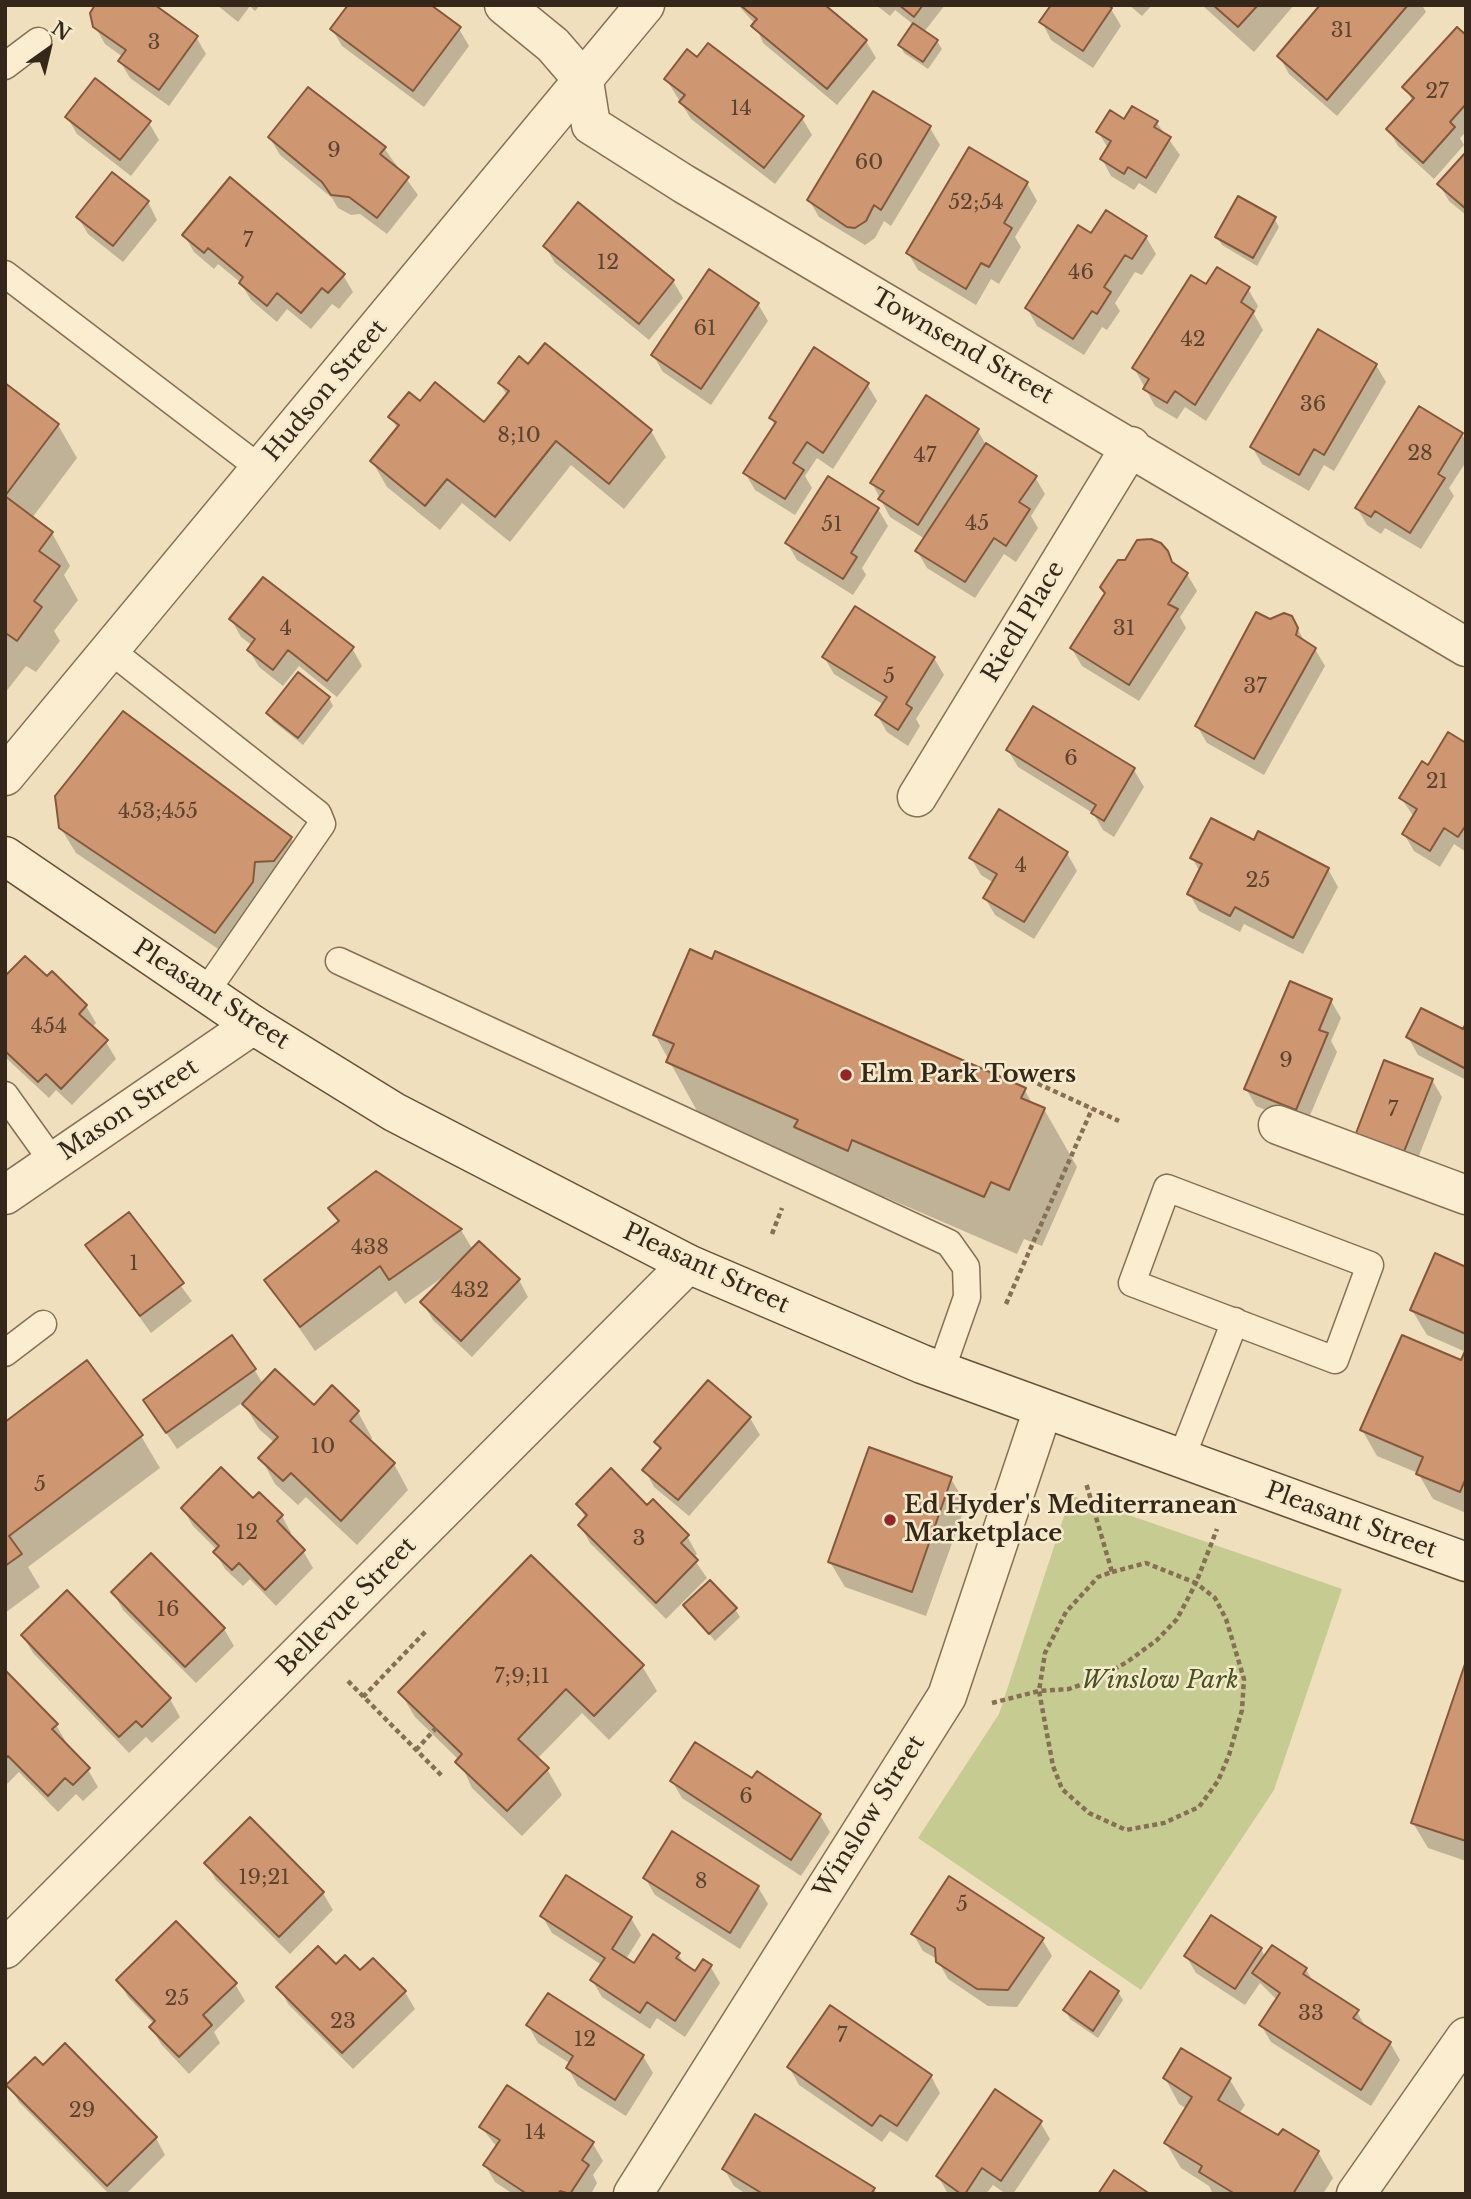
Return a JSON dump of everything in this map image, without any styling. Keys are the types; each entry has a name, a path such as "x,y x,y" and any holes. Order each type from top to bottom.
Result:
{"street":[{"name":"Townsend Street","path":"504,5 553,45 583,81 591,125 684,184 1131,446 1466,647"},
{"name":"Hudson Street","path":"5,776 645,5"},
{"name":"Riedl Place","path":"917,797 1131,446"},
{"name":"Pleasant Street","path":"7,860 253,1025 394,1112 688,1264 941,1370 1466,1562"},
{"name":"Mason Street","path":"5,1195 253,1025"},
{"path":"1278,1125 1466,1195"},
{"name":"Bellevue Street","path":"5,1949 688,1264"},
{"name":"Winslow Street","path":"633,2194 947,1696 1044,1409"},
{"path":"1356,2194 1466,2037"}],"lane":[{"path":"5,66 38,41"},
{"path":"5,274 261,469"},
{"path":"110,650 318,814 321,824 205,993"},
{"path":"339,961 949,1243 966,1267 967,1297 941,1370"},
{"path":"5,1095 53,1162"},
{"path":"1167,1188 1370,1265 1335,1360 1235,1321 1132,1283 1167,1188"},
{"path":"1181,1459 1235,1321"},
{"path":"5,1353 43,1324"}],"path":[{"path":"1030,1080 1119,1121"},
{"path":"1006,1305 1092,1108"},
{"path":"772,1234 783,1205"},
{"path":"1086,1483 1112,1572"},
{"path":"990,1703 1039,1691 1069,1689 1099,1678 1157,1640 1177,1619 1196,1583 1217,1529"},
{"path":"1146,1563 1196,1583 1215,1598 1226,1619 1244,1679 1242,1710 1229,1755 1218,1782 1199,1807 1164,1824 1126,1830 1088,1813 1062,1789 1053,1766 1039,1691 1045,1653 1066,1612 1098,1577 1112,1572 1146,1563"},
{"path":"363,1697 427,1630"},
{"path":"348,1681 443,1777"},
{"path":"416,1750 436,1728"}],"green space":[{"name":"Winslow Park","path":"1071,1495 1342,1589 1274,1790 1141,1990 918,1838 999,1714"}],"building":[{"path":"95,5 155,5 198,36 159,90 118,61 126,50 93,27 90,13"},
{"path":"348,5 431,5 461,27 413,91 330,29"},
{"path":"740,5 825,5 867,40 827,89 751,26 757,19"},
{"path":"899,5 923,5 914,17"},
{"path":"1051,5 1108,5 1112,8 1083,51 1039,22"},
{"path":"1213,5 1258,5 1238,27"},
{"path":"1320,5 1408,5 1327,100 1277,56"},
{"path":"913,23 938,40 923,62 898,45"},
{"path":"1457,27 1466,35 1466,104 1450,122 1455,127 1423,163 1386,129 1414,98 1402,87"},
{"path":"708,43 804,116 764,168 679,102 685,95 664,79 687,49 697,57"},
{"path":"95,78 151,121 120,160 65,117"},
{"path":"308,87 386,147 380,154 409,177 377,218 349,197 331,195 322,182 268,137"},
{"path":"873,91 931,126 881,210 874,205 866,221 855,228 847,227 807,200"},
{"path":"1132,106 1158,121 1154,127 1171,137 1146,178 1128,167 1124,174 1100,159 1111,141 1096,132 1110,110 1124,119"},
{"path":"969,147 1028,182 1004,223 1012,228 989,267 981,263 966,289 906,253"},
{"path":"1466,152 1466,209 1437,184"},
{"path":"112,172 149,201 113,246 76,217"},
{"path":"230,177 345,274 328,293 322,288 301,313 277,293 267,306 239,283 243,277 208,248 204,253 182,235"},
{"path":"1238,196 1276,217 1253,258 1215,237"},
{"path":"578,202 674,280 639,324 543,246"},
{"path":"1106,210 1147,236 1132,259 1125,255 1104,287 1111,292 1097,314 1092,311 1073,339 1025,308 1078,225 1091,233"},
{"path":"1217,267 1250,287 1241,302 1254,311 1195,405 1175,391 1167,403 1143,389 1149,379 1132,368 1191,275 1206,284"},
{"path":"709,269 759,303 701,389 651,355"},
{"path":"1318,329 1377,364 1324,455 1314,449 1299,475 1250,447"},
{"path":"545,343 652,430 609,484 556,441 495,517 447,479 425,506 370,461 399,425 388,417 409,392 420,401 435,382 484,422 509,391 498,383 519,356 528,364"},
{"path":"814,347 869,383 823,453 807,442 793,463 804,470 785,499 743,473 776,422 769,418"},
{"path":"5,383 59,424 5,496"},
{"path":"926,395 979,429 918,525 878,499 884,491 870,483"},
{"path":"1419,406 1463,433 1438,474 1445,478 1410,533 1375,511 1371,517 1355,508"},
{"path":"986,443 1037,476 1019,502 1030,509 1006,546 994,538 965,582 915,551"},
{"path":"828,476 879,508 851,553 857,557 843,579 785,543"},
{"path":"5,496 53,532 39,551 60,566 34,601 42,607 17,641 7,634 5,636"},
{"path":"1151,539 1161,543 1172,562 1188,573 1168,604 1178,609 1129,685 1070,648 1105,593 1100,587 1118,560 1125,560 1137,540"},
{"path":"263,577 354,647 327,681 288,650 273,670 247,650 255,639 229,619"},
{"path":"855,606 935,657 906,704 912,708 898,730 875,715 887,697 822,657"},
{"path":"1256,612 1270,619 1284,613 1292,616 1298,628 1296,635 1316,648 1254,759 1195,726"},
{"path":"298,672 330,697 298,738 266,713"},
{"path":"1033,706 1135,768 1104,821 1091,813 1096,805 1006,750"},
{"path":"123,711 292,837 274,861 255,862 253,882 215,933 59,828 55,796"},
{"path":"1448,732 1466,743 1466,825 1458,837 1444,828 1430,851 1402,834 1417,809 1399,798 1422,761 1428,765"},
{"path":"999,809 1068,852 1024,922 983,898 997,874 969,858"},
{"path":"1211,818 1254,840 1258,831 1329,868 1293,938 1235,907 1230,916 1187,894 1202,864 1190,858"},
{"name":"Elm Park Towers","path":"690,949 712,959 715,951 1026,1088 1021,1098 1045,1108 1009,1190 991,1182 984,1197 852,1140 848,1151 794,1127 798,1120 666,1062 674,1044 653,1035"},
{"path":"25,956 47,976 52,971 87,1005 79,1014 108,1040 61,1089 46,1074 38,1082 5,1051 5,976"},
{"path":"1290,981 1332,999 1319,1030 1328,1033 1296,1110 1244,1089"},
{"path":"1421,1008 1463,1029 1466,1023 1466,1069 1406,1037"},
{"path":"1384,1060 1433,1079 1401,1159 1353,1141"},
{"path":"376,1171 462,1229 389,1280 380,1266 300,1327 264,1280 339,1221 328,1208"},
{"path":"129,1212 184,1283 140,1316 85,1245"},
{"path":"479,1241 520,1279 461,1341 420,1302"},
{"path":"1435,1253 1466,1267 1466,1334 1410,1310"},
{"path":"232,1335 256,1369 166,1433 143,1400"},
{"path":"1402,1335 1461,1360 1466,1349 1466,1478 1460,1492 1416,1474 1423,1457 1360,1430"},
{"path":"87,1360 143,1435 9,1536 22,1554 5,1566 5,1422"},
{"path":"275,1369 314,1405 332,1385 359,1411 350,1421 395,1463 341,1521 291,1473 283,1481 258,1458 278,1437 242,1404"},
{"path":"708,1380 751,1417 678,1500 642,1470 661,1448 654,1442"},
{"name":"Ed Hyder's Mediterranean Marketplace","path":"869,1447 952,1477 912,1592 828,1562"},
{"path":"221,1467 253,1498 259,1492 283,1515 277,1521 305,1550 265,1590 239,1563 232,1570 213,1552 219,1546 181,1508"},
{"path":"611,1468 647,1505 653,1499 689,1535 681,1543 698,1560 656,1603 578,1525 587,1515 576,1504"},
{"path":"151,1553 225,1628 185,1667 111,1592"},
{"path":"531,1555 644,1665 594,1716 566,1689 518,1739 549,1768 507,1811 455,1762 462,1754 398,1692"},
{"path":"710,1580 737,1608 709,1634 683,1605"},
{"path":"67,1590 171,1698 142,1727 136,1721 119,1737 21,1635"},
{"path":"1466,1661 1466,1841 1411,1823"},
{"path":"5,1670 58,1724 52,1729 90,1768 73,1785 65,1778 48,1796 8,1756 5,1759"},
{"path":"695,1742 752,1778 757,1771 821,1814 791,1860 670,1781"},
{"path":"250,1817 324,1892 279,1937 204,1863"},
{"path":"672,1831 759,1886 730,1933 643,1878"},
{"path":"566,1875 632,1917 612,1949 634,1963 653,1934 680,1953 676,1958 695,1971 703,1959 712,1965 675,2021 647,2002 640,2013 590,1980 605,1958 540,1916"},
{"path":"949,1876 1044,1938 1008,1990 977,1989 936,1962 935,1948 911,1934"},
{"path":"1211,1915 1262,1948 1235,1989 1184,1956"},
{"path":"176,1921 237,1983 203,2015 212,2025 179,2057 149,2027 155,2021 116,1980"},
{"path":"1272,1945 1307,1968 1303,1974 1359,2010 1353,2018 1391,2042 1361,2090 1259,2025 1280,1993 1252,1973"},
{"path":"318,1946 336,1964 345,1955 360,1970 373,1958 406,1991 342,2053 276,1987"},
{"path":"1090,1971 1119,1991 1093,2031 1063,2010"},
{"path":"548,1993 644,2055 615,2100 566,2068 573,2056 526,2025"},
{"path":"830,2005 932,2075 897,2126 880,2115 872,2126 787,2067"},
{"path":"65,2043 157,2137 107,2186 6,2085 35,2057 43,2065"},
{"path":"1181,2048 1231,2078 1218,2100 1278,2135 1283,2129 1319,2151 1293,2194 1235,2194 1199,2172 1202,2166 1164,2143 1192,2097 1163,2078"},
{"path":"507,2085 594,2142 582,2160 589,2165 570,2194 560,2191 558,2194 527,2194 483,2165 500,2140 479,2127"},
{"path":"995,2089 1042,2121 1001,2181 982,2168 965,2194 961,2194 936,2176"},
{"path":"755,2114 875,2188 871,2194 763,2194 722,2169"},
{"path":"1114,2170 1150,2194 1098,2194"}],"place":[{"name":"Elm Park Towers","path":"846,1075"},
{"name":"Ed Hyder's Mediterranean Marketplace","path":"890,1520"}]}
